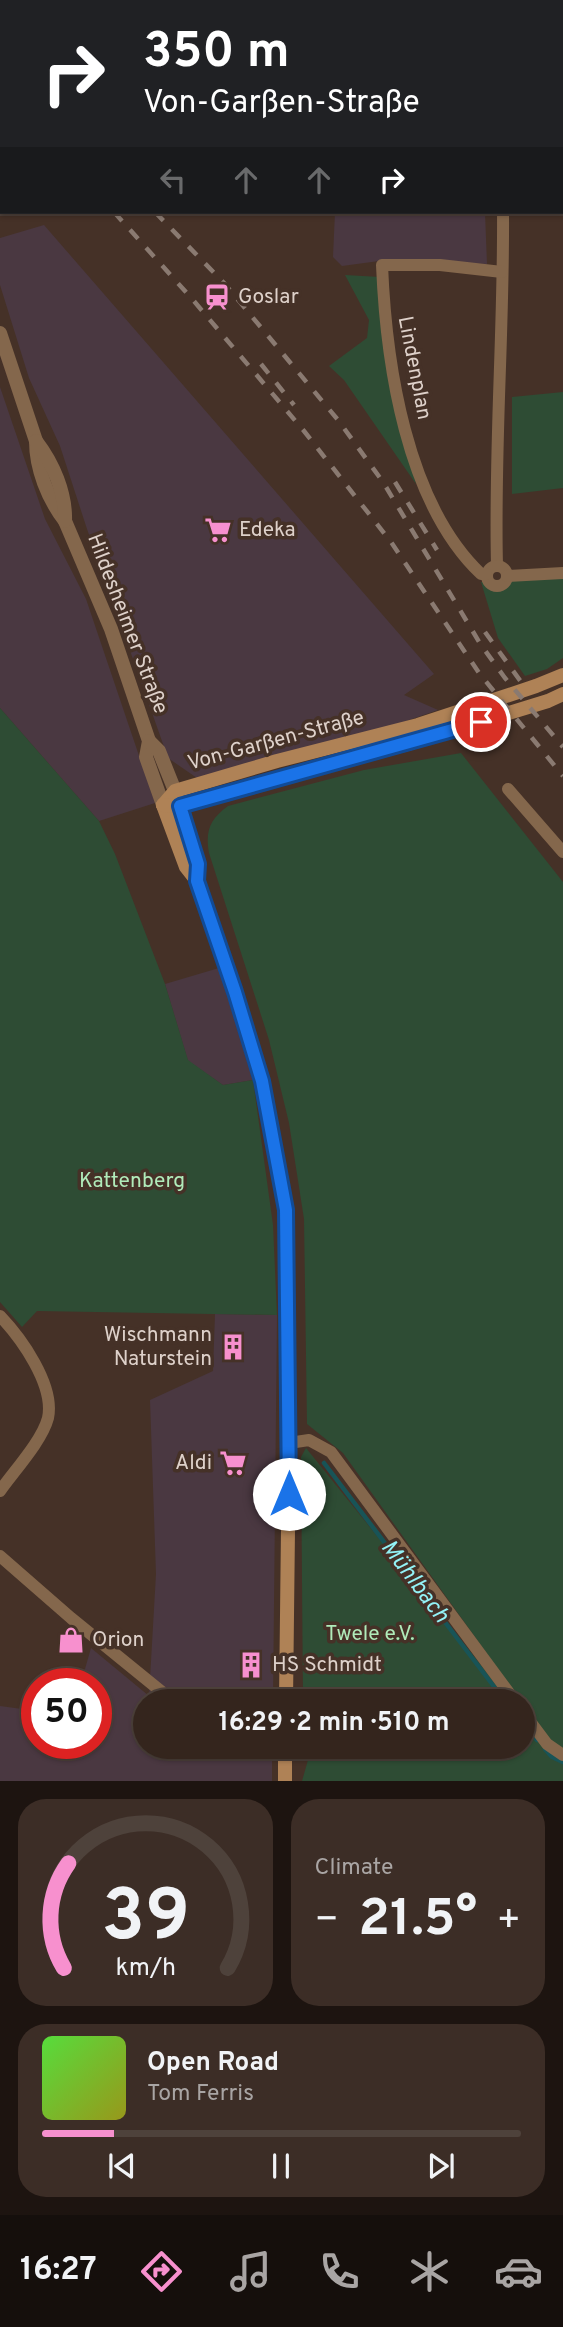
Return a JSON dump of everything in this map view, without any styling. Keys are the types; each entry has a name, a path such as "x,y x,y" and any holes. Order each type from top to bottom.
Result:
{"main road":[{"name":"Von-Garßen-Straße","path":"163,805 175,791 277,761 418,725 563,675"},
{"name":"Von-Garßen-Straße","path":"163,805 180,806 411,743 563,694"},
{"name":"Hildesheimer Straße","path":"175,791 198,864 197,881"},
{"name":"Hildesheimer Straße","path":"163,805 186,867 197,881 262,1081 286,1210 289,1443 286,1689"},
{"path":"285,1759 285,1781"}],"street":[{"path":"497,565 495,514 503,214"},
{"name":"Lindenplan","path":"486,574 481,574 454,544 432,506 412,452 392,374 383,311 382,265 440,265 502,272"},
{"name":"Hildesheimer Straße","path":"0,333 36,441 47,456 66,504 65,521 111,629 149,741 159,751 175,791"},
{"path":"497,565 504,568 507,576 504,583 496,586 489,582 486,574 491,567 497,565"},
{"path":"507,576 563,573"},
{"name":"Hildesheimer Straße","path":"149,741 146,757 163,805"},
{"path":"508,789 563,852"},
{"path":"0,1316 16,1334 42,1377 48,1397 48,1418 37,1440 0,1491"},
{"path":"289,1443 309,1440 331,1452 506,1689"},
{"path":"1,1558 158,1689"},
{"path":"535,1728 547,1744 563,1755"}],"shaded area":[{"path":"335,214 485,214 487,264 379,261 342,266 333,257"},
{"path":"44,225 434,674 404,695 438,710 386,728 197,778 168,758 60,446 29,378 0,285 0,238"},
{"path":"0,387 45,519 86,599 155,803 99,821 0,708"},
{"path":"219,968 253,1080 223,1085 188,1061 165,984"},
{"path":"215,1314 277,1315 273,1689 149,1689 156,1574 150,1400 213,1371"},
{"path":"91,1648 141,1689 133,1689 133,1759 272,1759 272,1781 0,1781 0,1706 21,1709 21,1759 112,1759 112,1668 85,1668"}],"green space":[{"path":"345,275 380,277 398,417 416,484 344,380 329,366 367,338 369,320"},
{"path":"563,392 563,488 512,494 512,397"},
{"path":"563,576 563,658 547,669 525,676 498,638 481,582"},
{"name":"Kattenberg","path":"0,708 99,821 115,854 165,984 188,1060 223,1085 253,1080 273,1225 277,1315 37,1311 22,1327 0,1302"},
{"path":"461,753 563,882 563,1753 552,1745 535,1722 535,1689 512,1689 343,1453 307,1424 304,1219 289,1123 269,1040 209,853 209,832 213,821 228,806 364,770"},
{"name":"Twele e.V.","path":"306,1448 500,1689 303,1689 301,1457"},
{"path":"535,1729 563,1758 563,1781 302,1781 308,1760 535,1759"}],"waterway":[{"name":"Mühlbach","path":"324,1463 496,1689"},
{"name":"Mühlbach","path":"545,1749 552,1757 563,1762"}],"railway":[{"path":"116,214 304,431 391,542 479,673 563,776"},
{"path":"157,214 224,283 338,420 383,482 481,645 563,747"},
{"path":"261,364 294,405"},
{"path":"395,482 437,550"},
{"path":"485,632 524,686"}],"place":[{"name":"Goslar","path":"217,297"},
{"name":"Edeka","path":"218,530"},
{"name":"Wischmann Naturstein","path":"233,1347"},
{"name":"Aldi","path":"233,1463"},
{"name":"Orion","path":"71,1640"},
{"name":"HS Schmidt","path":"251,1665"}],"route":[{"path":"289,1494 286,1210 262,1081 197,881 198,864 180,806 481,722"}]}
